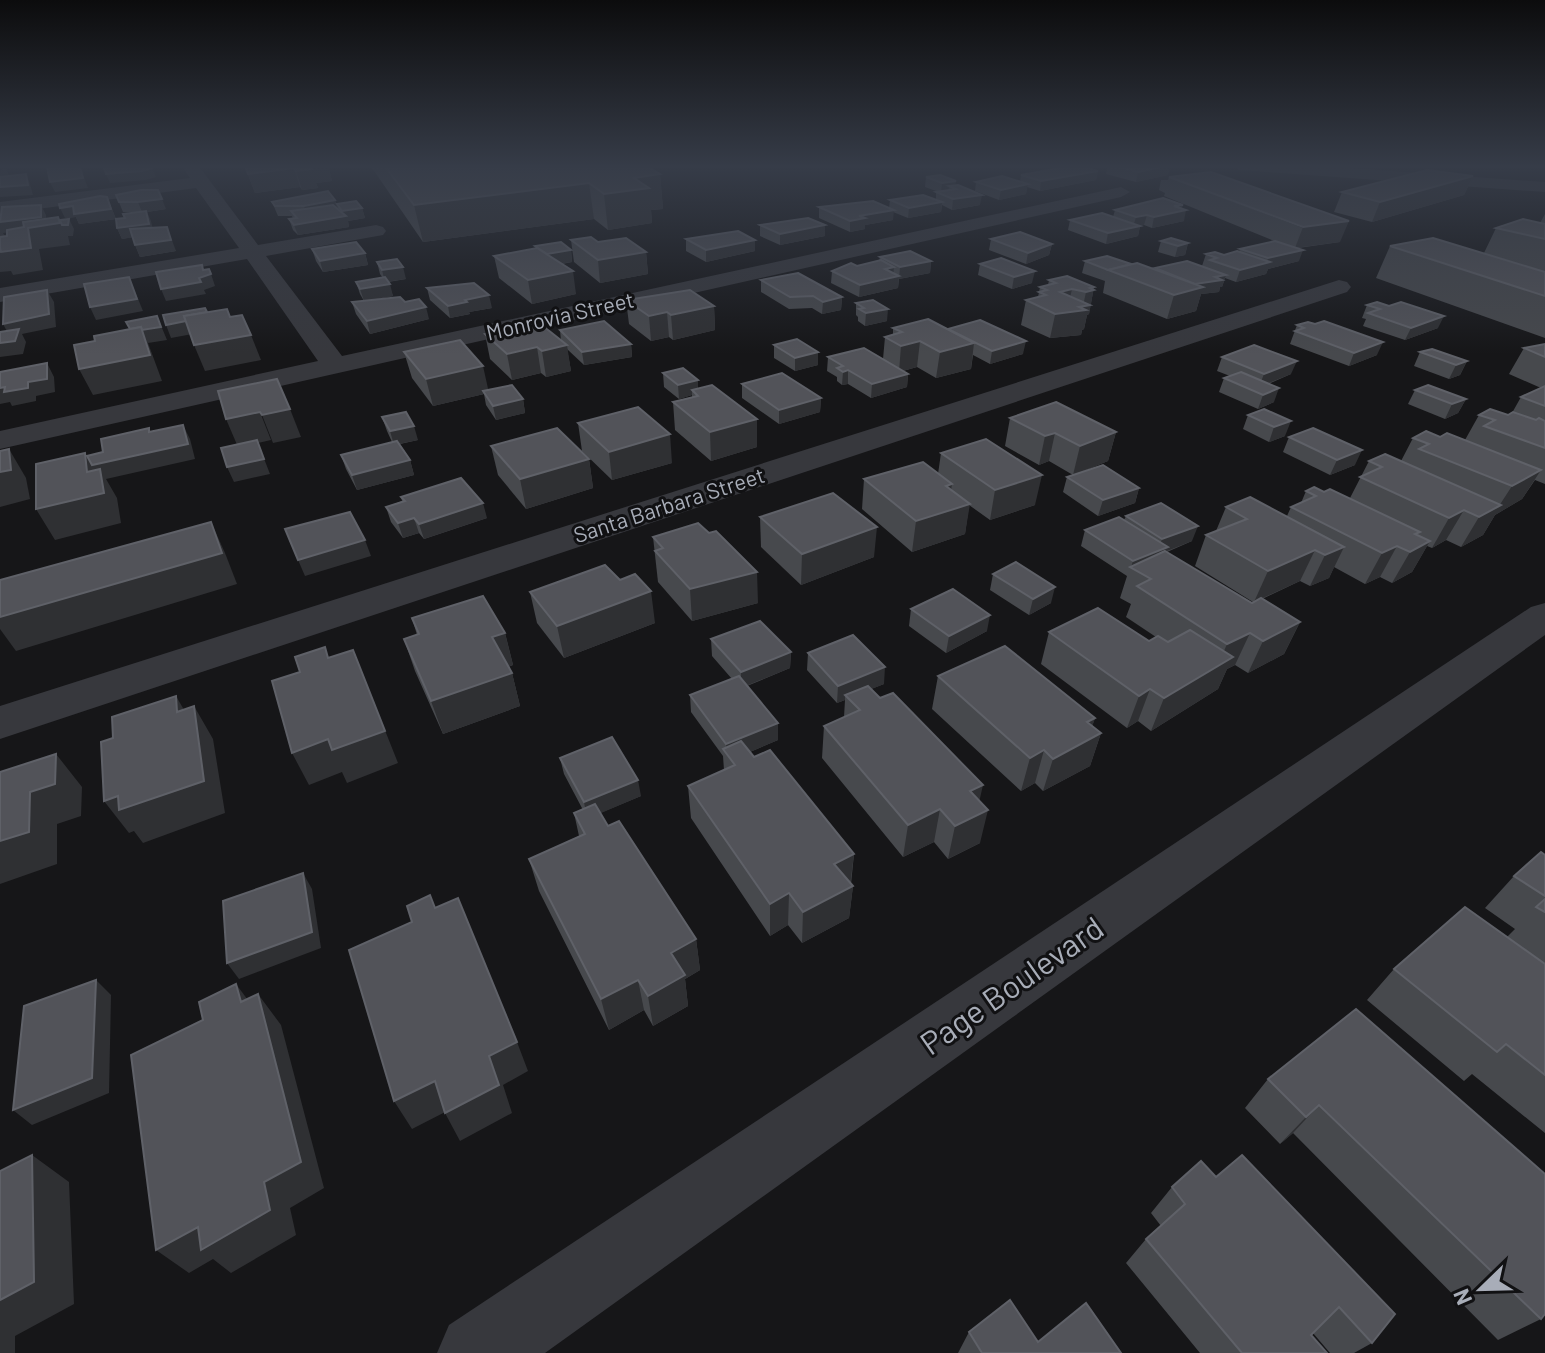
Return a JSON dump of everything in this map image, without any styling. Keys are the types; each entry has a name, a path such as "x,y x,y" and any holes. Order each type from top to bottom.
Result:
{"street":[{"path":"232,228 335,366"},
{"name":"Monrovia Street","path":"0,440 958,228"},
{"path":"0,295 376,231"},
{"name":"Santa Barbara Street","path":"0,723 1339,287"},
{"name":"Page Boulevard","path":"477,1353 1545,616"}],"building":[{"path":"28,228 31,248 1,252 0,237 7,236 7,230"},
{"path":"167,228 171,240 135,245 130,229"},
{"path":"767,228 809,228 780,234"},
{"path":"1094,228 1130,228 1108,233"},
{"path":"1497,228 1545,228 1545,239"},
{"path":"738,231 755,240 706,250 686,239"},
{"path":"1020,232 1052,244 1028,253 991,239"},
{"path":"591,237 598,242 626,238 646,252 598,260 571,240"},
{"path":"1171,238 1188,243 1178,246 1161,241"},
{"path":"1433,238 1545,272 1545,296 1390,246"},
{"path":"1275,241 1303,250 1268,258 1240,249"},
{"path":"356,242 365,253 320,261 312,249"},
{"path":"561,242 571,250 547,254 535,246"},
{"path":"537,248 573,271 528,280 494,256"},
{"path":"910,251 931,261 900,267 880,257"},
{"path":"1237,251 1270,262 1240,270 1210,260 1217,258 1206,254 1215,252 1224,255"},
{"path":"1107,256 1131,264 1108,270 1085,261"},
{"path":"1001,258 1035,271 1014,277 980,264"},
{"path":"397,259 403,267 382,270 377,262"},
{"path":"881,260 894,267 885,269 899,276 860,285 832,271 851,263 857,266"},
{"path":"1187,261 1226,275 1215,277 1222,280 1195,284 1155,268"},
{"path":"1137,263 1203,287 1174,295 1108,270"},
{"path":"202,265 203,270 209,269 211,274 199,278 201,282 161,289 156,272"},
{"path":"798,273 842,297 823,302 813,296 790,297 761,280"},
{"path":"1067,276 1094,287 1090,288 1094,290 1086,292 1072,289 1060,292 1090,305 1079,307 1086,310 1055,314 1026,300 1046,295 1039,292 1047,290 1040,287 1056,283 1049,280"},
{"path":"129,277 137,299 90,307 84,284"},
{"path":"385,277 390,284 360,289 356,282"},
{"path":"474,283 489,295 448,306 427,288"},
{"path":"47,290 49,314 3,324 4,297"},
{"path":"690,290 714,306 649,316 626,300"},
{"path":"400,297 405,302 419,299 426,307 367,321 352,302"},
{"path":"873,300 888,309 866,313 856,303"},
{"path":"1377,302 1389,306 1401,302 1444,316 1411,328 1368,313 1380,309 1367,305"},
{"path":"205,308 207,312 184,316 186,321 166,325 163,315"},
{"path":"227,309 230,317 242,315 251,335 194,345 184,316"},
{"path":"157,316 161,327 130,329 126,322"},
{"path":"928,319 974,343 940,352 920,341 901,346 885,337 902,332 893,328"},
{"path":"980,320 1026,341 992,351 948,329"},
{"path":"604,321 631,344 582,352 560,330"},
{"path":"1324,321 1383,342 1354,353 1295,331 1304,328 1297,325"},
{"path":"538,322 567,345 542,351 537,347 507,354 485,334"},
{"path":"141,327 150,355 79,369 74,345 95,341 94,336"},
{"path":"19,329 15,341 0,343 0,332"},
{"path":"797,339 818,352 795,358 774,345"},
{"path":"460,340 483,366 426,379 404,352"},
{"path":"1545,344 1545,357 1524,348"},
{"path":"1254,345 1297,361 1264,374 1222,357"},
{"path":"864,348 908,374 872,384 848,370 843,372 837,368 843,366 828,357"},
{"path":"1432,349 1467,361 1456,365 1420,352"},
{"path":"47,363 47,379 28,382 28,388 4,392 5,387 0,388 0,372"},
{"path":"683,368 698,380 678,385 663,373"},
{"path":"1241,372 1279,388 1263,395 1224,378"},
{"path":"782,373 821,398 779,410 742,384"},
{"path":"277,379 290,409 226,419 218,391"},
{"path":"512,385 523,399 493,406 483,391"},
{"path":"712,385 757,419 710,432 673,402 698,396 692,390"},
{"path":"1428,385 1466,399 1452,404 1415,390"},
{"path":"1545,386 1545,406 1521,397"},
{"path":"1056,402 1116,432 1080,446 1055,433 1045,436 1010,418"},
{"path":"638,407 670,434 609,452 578,423"},
{"path":"1264,409 1291,421 1274,427 1248,415"},
{"path":"1490,409 1545,421 1545,448 1484,426 1495,420 1479,415"},
{"path":"406,412 414,426 390,431 382,417"},
{"path":"183,425 188,444 92,465 87,456 103,452 101,439 149,428 149,432"},
{"path":"557,428 589,459 520,479 491,446"},
{"path":"1313,428 1362,450 1337,460 1289,437"},
{"path":"1426,431 1440,437 1447,433 1541,470 1512,486 1419,449 1429,444 1413,438"},
{"path":"986,439 1042,475 995,490 941,453"},
{"path":"257,440 264,459 227,467 221,448"},
{"path":"397,441 410,460 352,475 341,455"},
{"path":"9,449 11,470 0,472 0,451"},
{"path":"85,453 87,472 100,469 104,493 36,509 36,464"},
{"path":"1385,454 1501,505 1479,517 1464,510 1449,518 1360,477 1382,467 1369,461"},
{"path":"923,462 952,484 946,486 970,504 916,521 864,479"},
{"path":"1103,465 1139,488 1103,500 1067,477"},
{"path":"461,478 483,503 419,524 414,518 398,523 386,507 405,501 401,497"},
{"path":"1314,487 1324,492 1330,489 1420,532 1415,534 1430,541 1410,552 1397,546 1382,553 1291,507 1316,496 1306,491"},
{"path":"833,493 877,527 802,554 760,517"},
{"path":"1250,497 1344,547 1325,555 1315,550 1268,571 1206,535 1247,519 1226,507"},
{"path":"1161,503 1198,526 1162,539 1126,516"},
{"path":"350,512 365,540 298,560 285,529"},
{"path":"1119,517 1168,547 1133,561 1085,530"},
{"path":"211,522 222,553 0,617 0,580"},
{"path":"698,523 709,533 716,531 757,572 690,589 655,551 663,548 653,537"},
{"path":"1165,551 1252,603 1261,598 1300,622 1263,641 1250,633 1227,644 1137,586 1151,579 1130,567"},
{"path":"1016,562 1055,587 1033,599 993,574"},
{"path":"605,565 620,580 635,574 651,591 557,626 530,592"},
{"path":"953,589 990,615 949,636 911,609"},
{"path":"483,596 505,633 492,637 512,673 431,701 404,639 419,634 412,618"},
{"path":"1098,608 1149,641 1158,636 1168,642 1190,630 1233,657 1164,698 1150,689 1139,696 1049,632"},
{"path":"760,621 791,652 741,672 711,639"},
{"path":"853,635 885,667 838,686 808,653"},
{"path":"1005,646 1095,718 1087,722 1101,733 1053,759 1044,750 1030,758 938,676"},
{"path":"325,647 328,658 353,650 385,731 332,750 328,739 292,753 272,681 300,672 295,657"},
{"path":"739,676 778,723 726,744 690,695"},
{"path":"868,686 880,698 893,693 983,785 970,791 988,810 955,826 940,809 908,825 824,726 860,710 845,695"},
{"path":"176,696 177,712 194,706 204,781 119,810 118,796 104,801 101,742 113,738 112,717"},
{"path":"612,737 638,780 584,802 560,758"},
{"path":"741,741 754,757 770,750 854,854 834,864 853,886 803,912 789,893 770,904 688,786 735,765 723,749"},
{"path":"56,754 55,784 30,792 29,832 0,841 0,772"},
{"path":"595,804 608,826 619,821 696,939 671,953 685,975 648,996 638,980 601,999 529,859 585,834 574,813"},
{"path":"1541,852 1545,855 1545,896 1514,876"},
{"path":"303,873 312,932 227,963 223,901"},
{"path":"430,895 435,908 458,898 517,1042 489,1056 499,1085 445,1113 435,1081 394,1101 349,950 412,922 407,906"},
{"path":"1545,899 1545,912 1536,907"},
{"path":"1465,907 1545,964 1545,1075 1506,1044 1497,1052 1394,969"},
{"path":"96,980 92,1078 13,1110 24,1006"},
{"path":"236,984 241,1002 258,994 301,1162 264,1182 270,1210 201,1250 198,1227 156,1250 131,1055 203,1020 199,1002"},
{"path":"1356,1009 1545,1174 1545,1314 1541,1319 1319,1105 1306,1117 1268,1079"},
{"path":"32,1155 34,1282 0,1300 0,1171"},
{"path":"1242,1155 1395,1314 1372,1343 1339,1307 1311,1335 1327,1353 1242,1353 1146,1239 1185,1204 1172,1187 1201,1161 1216,1177"},
{"path":"1010,1300 1038,1342 1086,1303 1121,1353 982,1353 969,1332"}]}
